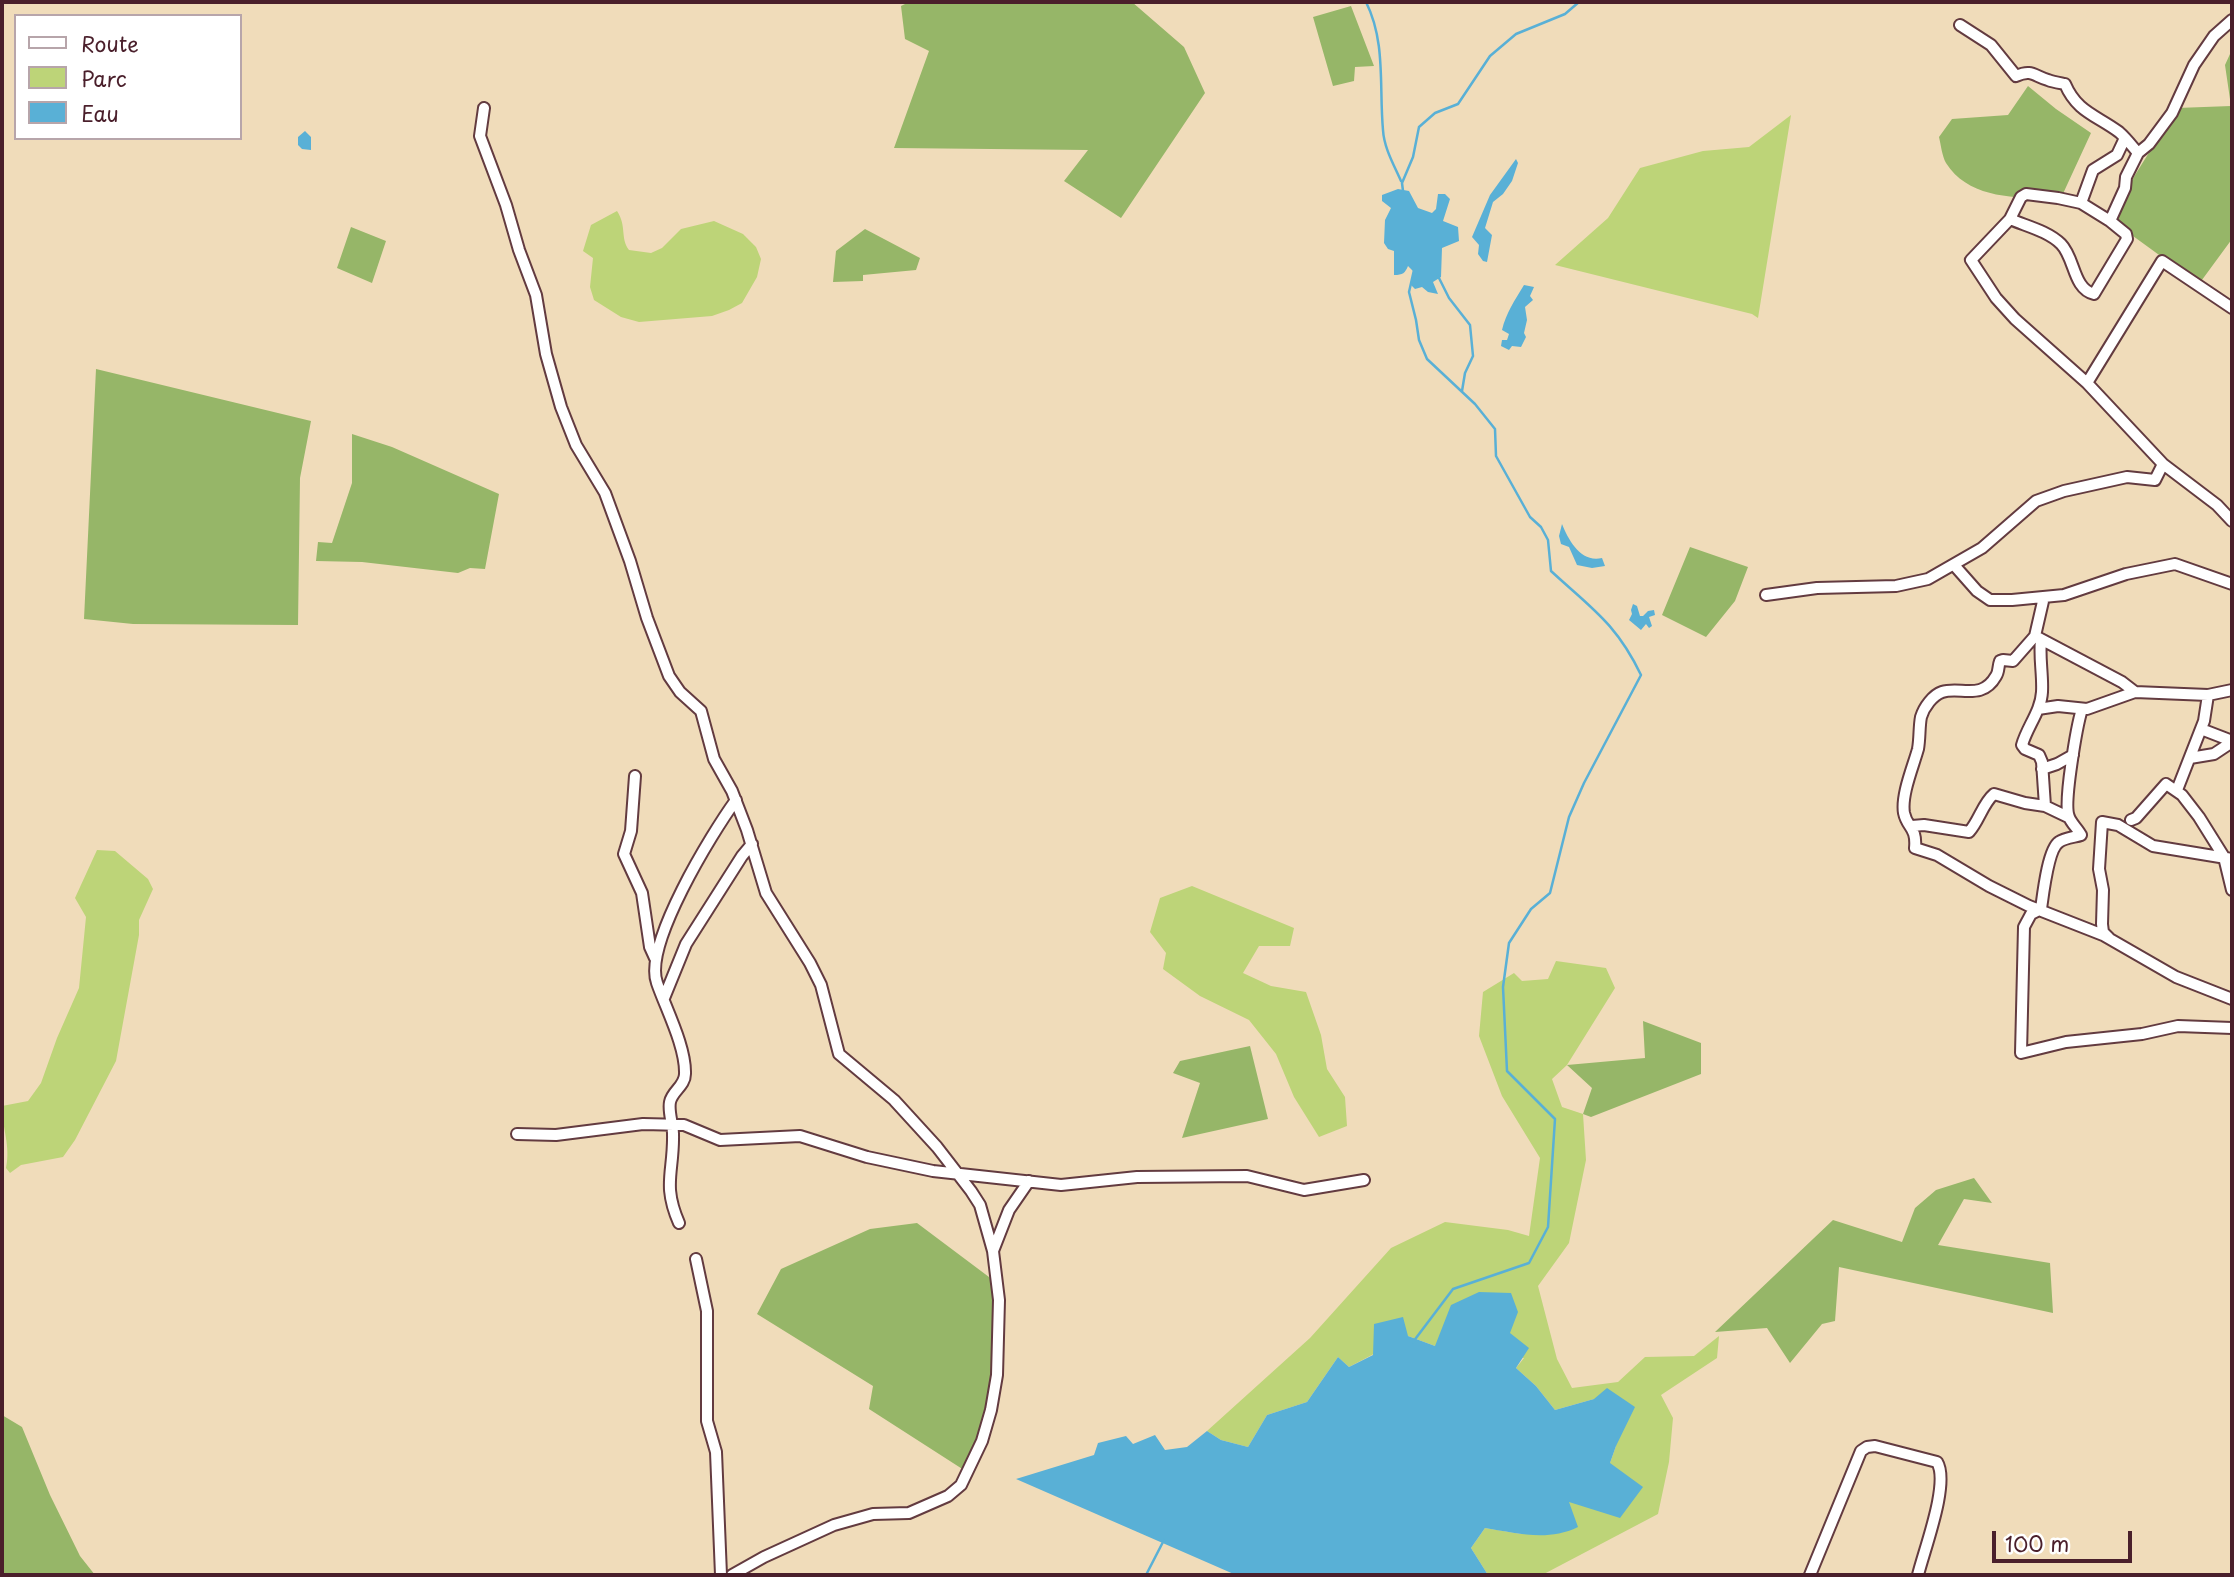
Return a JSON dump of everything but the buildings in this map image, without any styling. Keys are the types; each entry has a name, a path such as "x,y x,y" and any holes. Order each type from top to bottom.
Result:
{"street":[{"path":"2110,221 2138,153 2149,144 2172,113 2194,65 2214,36 2232,20"},
{"path":"1960,25 1991,45 2016,76 2024,72 2038,74 2046,80 2065,83 2071,97 2080,107 2124,138 2138,153"},
{"path":"484,108 480,136 536,295 546,354 568,427 582,457 605,493 665,666 675,686 701,710 714,759 736,800 766,892 821,985 839,1054 894,1100 958,1174 980,1205 993,1251 999,1300 996,1375 991,1410 982,1441 961,1485 948,1496 909,1513 873,1514 834,1525 732,1575"},
{"path":"2081,204 2093,170 2117,155 2124,138"},
{"path":"2010,219 2062,244 2083,289 2092,294 2127,239 2126,234 2081,204 2026,194 2021,197 2010,219 1971,260 1996,298 2015,319 2087,383 2163,464 2217,505 2232,521"},
{"path":"2087,383 2162,261 2232,308"},
{"path":"1766,595 1817,588 1896,586 1928,579 1982,548 2036,501 2064,491 2127,477 2155,480 2163,464"},
{"path":"1954,565 1977,591 1990,600 2064,595 2126,573 2175,564 2232,584"},
{"path":"2044,597 2038,638 2042,691 2038,709 2022,745 2039,755 2045,806"},
{"path":"2038,638 2122,682 2135,692"},
{"path":"2038,638 2013,662 2000,661 1997,676 1978,691 1970,693 1948,690 1938,694 1927,706 1922,716 1918,749 1912,765 1904,810 1915,834 1915,848 1937,855 2029,906 2109,938 2176,977 2232,999"},
{"path":"2038,709 2058,706 2082,709 2135,692 2208,695 2232,690"},
{"path":"2177,790 2201,729 2208,695"},
{"path":"2068,817 2073,755 2082,709"},
{"path":"2201,729 2232,741"},
{"path":"2190,758 2214,754 2232,741"},
{"path":"2042,769 2073,755"},
{"path":"635,776 631,831 624,854 642,893 650,947 655,958"},
{"path":"2131,820 2136,818 2166,784 2177,790 2228,858 2232,890"},
{"path":"1912,826 1924,825 1969,832 1978,823 1989,798 1994,794 2045,806 2068,817 2081,835 2059,842 2056,846 2047,874 2041,909"},
{"path":"679,1223 669,1192 672,1124 670,1101 684,1080 685,1073 679,1039 656,983 655,958 662,935 686,885 715,831 736,800"},
{"path":"2109,938 2103,932 2102,924 2103,890 2099,869 2102,822 2118,825 2153,846 2228,858"},
{"path":"664,998 686,944 752,844"},
{"path":"2041,909 2031,914 2024,927 2021,1053 2066,1042 2142,1034 2178,1026 2232,1028"},
{"path":"517,1134 556,1135 643,1124 684,1125 720,1140 804,1137 880,1160 958,1174 1060,1185 1137,1178 1247,1176 1304,1190 1364,1180"},
{"path":"993,1251 1009,1210 1029,1181"},
{"path":"696,1259 707,1311 707,1421 716,1452 720,1575"},
{"path":"1810,1575 1861,1451 1875,1446 1937,1462 1941,1467 1936,1512 1918,1575"}],"green space":[{"path":"909,2 1132,2 1184,47 1205,93 1121,218 1064,181 1088,150 894,148 929,51 905,39 901,6"},
{"path":"1351,6 1374,66 1355,67 1354,81 1333,86 1313,17"},
{"path":"2230,54 2232,75 2232,239 2199,284 2111,220 2135,175 2177,108 2231,106 2225,65"},
{"path":"2028,86 2091,133 2061,198 2014,197 1983,191 1956,175 1944,157 1939,137 1952,119 2008,115"},
{"path":"1791,115 1758,318 1752,314 1555,265 1608,218 1640,168 1703,151 1749,147"},
{"path":"617,211 629,250 651,253 662,248 681,229 714,221 743,234 756,247 761,259 757,277 742,303 712,316 639,322 621,317 594,300 590,287 593,258 583,251 591,225"},
{"path":"351,227 386,241 372,283 337,268"},
{"path":"865,229 920,258 916,270 863,275 863,281 833,282 836,251"},
{"path":"96,369 311,421 300,478 298,625 133,624 84,619"},
{"path":"352,434 392,447 499,494 485,569 470,568 458,573 362,562 316,561 318,542 332,543 352,483"},
{"path":"1690,547 1748,567 1735,601 1706,637 1662,615"},
{"path":"97,850 115,851 148,879 153,889 139,920 139,935 116,1061 75,1140 63,1157 21,1165 10,1173 6,1168 2,1106 28,1101 41,1083 79,988 86,917 75,898"},
{"path":"1192,886 1294,928 1290,946 1259,946 1243,973 1271,986 1306,992 1321,1035 1327,1069 1345,1097 1347,1126 1319,1137 1294,1097 1276,1054 1249,1020 1200,996 1163,969 1166,953 1150,932 1160,898"},
{"path":"1556,961 1606,968 1615,988 1567,1065 1552,1079 1562,1107 1583,1114 1586,1160 1569,1243 1538,1286 1557,1359 1572,1388 1618,1382 1645,1357 1694,1356 1719,1336 1717,1358 1661,1395 1673,1418 1669,1462 1658,1514 1542,1575 1488,1575 1471,1548 1485,1528 1521,1534 1568,1502 1610,1463 1616,1446 1594,1399 1555,1410 1536,1386 1516,1368 1524,1358 1435,1346 1408,1336 1349,1367 1338,1357 1307,1402 1267,1415 1248,1447 1221,1440 1207,1431 1310,1338 1391,1248 1445,1222 1508,1230 1529,1236 1540,1158 1502,1096 1479,1036 1483,992 1514,973 1522,981 1548,979"},
{"path":"1643,1021 1701,1043 1701,1074 1591,1117 1583,1114 1592,1088 1567,1065 1645,1058"},
{"path":"1250,1046 1268,1119 1182,1138 1200,1083 1173,1073 1180,1061"},
{"path":"1974,1178 1992,1203 1964,1199 1938,1245 2050,1263 2053,1313 1839,1267 1835,1321 1822,1324 1790,1363 1767,1328 1715,1332 1833,1220 1902,1242 1915,1208 1936,1190"},
{"path":"917,1223 997,1283 997,1375 967,1472 869,1409 873,1386 757,1314 781,1269 870,1229"},
{"path":"2,1415 22,1427 50,1495 80,1556 95,1575 2,1575"}],"water":[{"path":"305,131 311,137 311,150 302,149 298,145 298,137"},
{"path":"1516,159 1518,163 1512,181 1493,202 1485,228 1492,235 1487,262 1483,261 1478,254 1479,245 1472,237 1490,195"},
{"path":"1398,189 1409,191 1418,208 1432,213 1436,209 1438,194 1445,194 1450,199 1443,221 1458,227 1459,241 1442,248 1441,277 1433,282 1438,294 1428,292 1422,287 1415,289 1411,285 1414,272 1408,266 1400,275 1394,275 1394,251 1388,249 1384,243 1385,220 1391,208 1382,201 1382,195"},
{"path":"1524,285 1534,287 1530,296 1533,300 1525,307 1526,337 1521,347 1512,346 1509,350 1501,346 1502,340 1507,340 1509,334 1502,330 1508,312"},
{"path":"1562,524 1568,537 1582,554 1595,559 1602,558 1605,566 1592,568 1577,565 1569,547 1561,544 1559,536"},
{"path":"1633,604 1637,606 1640,616 1654,610 1655,615 1649,617 1652,626 1649,628 1646,624 1641,630 1629,620"},
{"path":"1479,1292 1511,1293 1518,1312 1510,1333 1529,1348 1516,1368 1536,1386 1555,1410 1594,1399 1607,1388 1635,1407 1610,1463 1643,1487 1620,1518 1569,1502 1578,1527 1566,1532 1532,1535 1485,1528 1471,1548 1488,1575 1236,1575 1016,1479 1094,1455 1098,1443 1126,1436 1133,1444 1155,1435 1165,1450 1187,1447 1207,1431 1221,1440 1248,1447 1267,1415 1307,1402 1338,1357 1349,1367 1373,1355 1374,1324 1403,1317 1408,1336 1435,1346 1451,1305"}],"waterway":[{"path":"1366,2 1377,33 1384,137 1401,181"},
{"path":"1403,191 1402,183 1413,157 1419,127 1435,113 1458,104 1490,56 1516,34 1565,14 1579,2"},
{"path":"1413,1342 1453,1289 1529,1263 1548,1227 1555,1119 1507,1071 1503,987 1509,943 1531,909 1550,893 1569,817 1641,675 1612,629 1551,571 1548,540 1541,527 1530,517 1496,456 1495,429 1475,404 1427,359 1419,340 1409,292 1414,270"},
{"path":"1438,276 1449,298 1470,325 1473,356 1465,373 1462,391"},
{"path":"1146,1575 1164,1540"}]}
